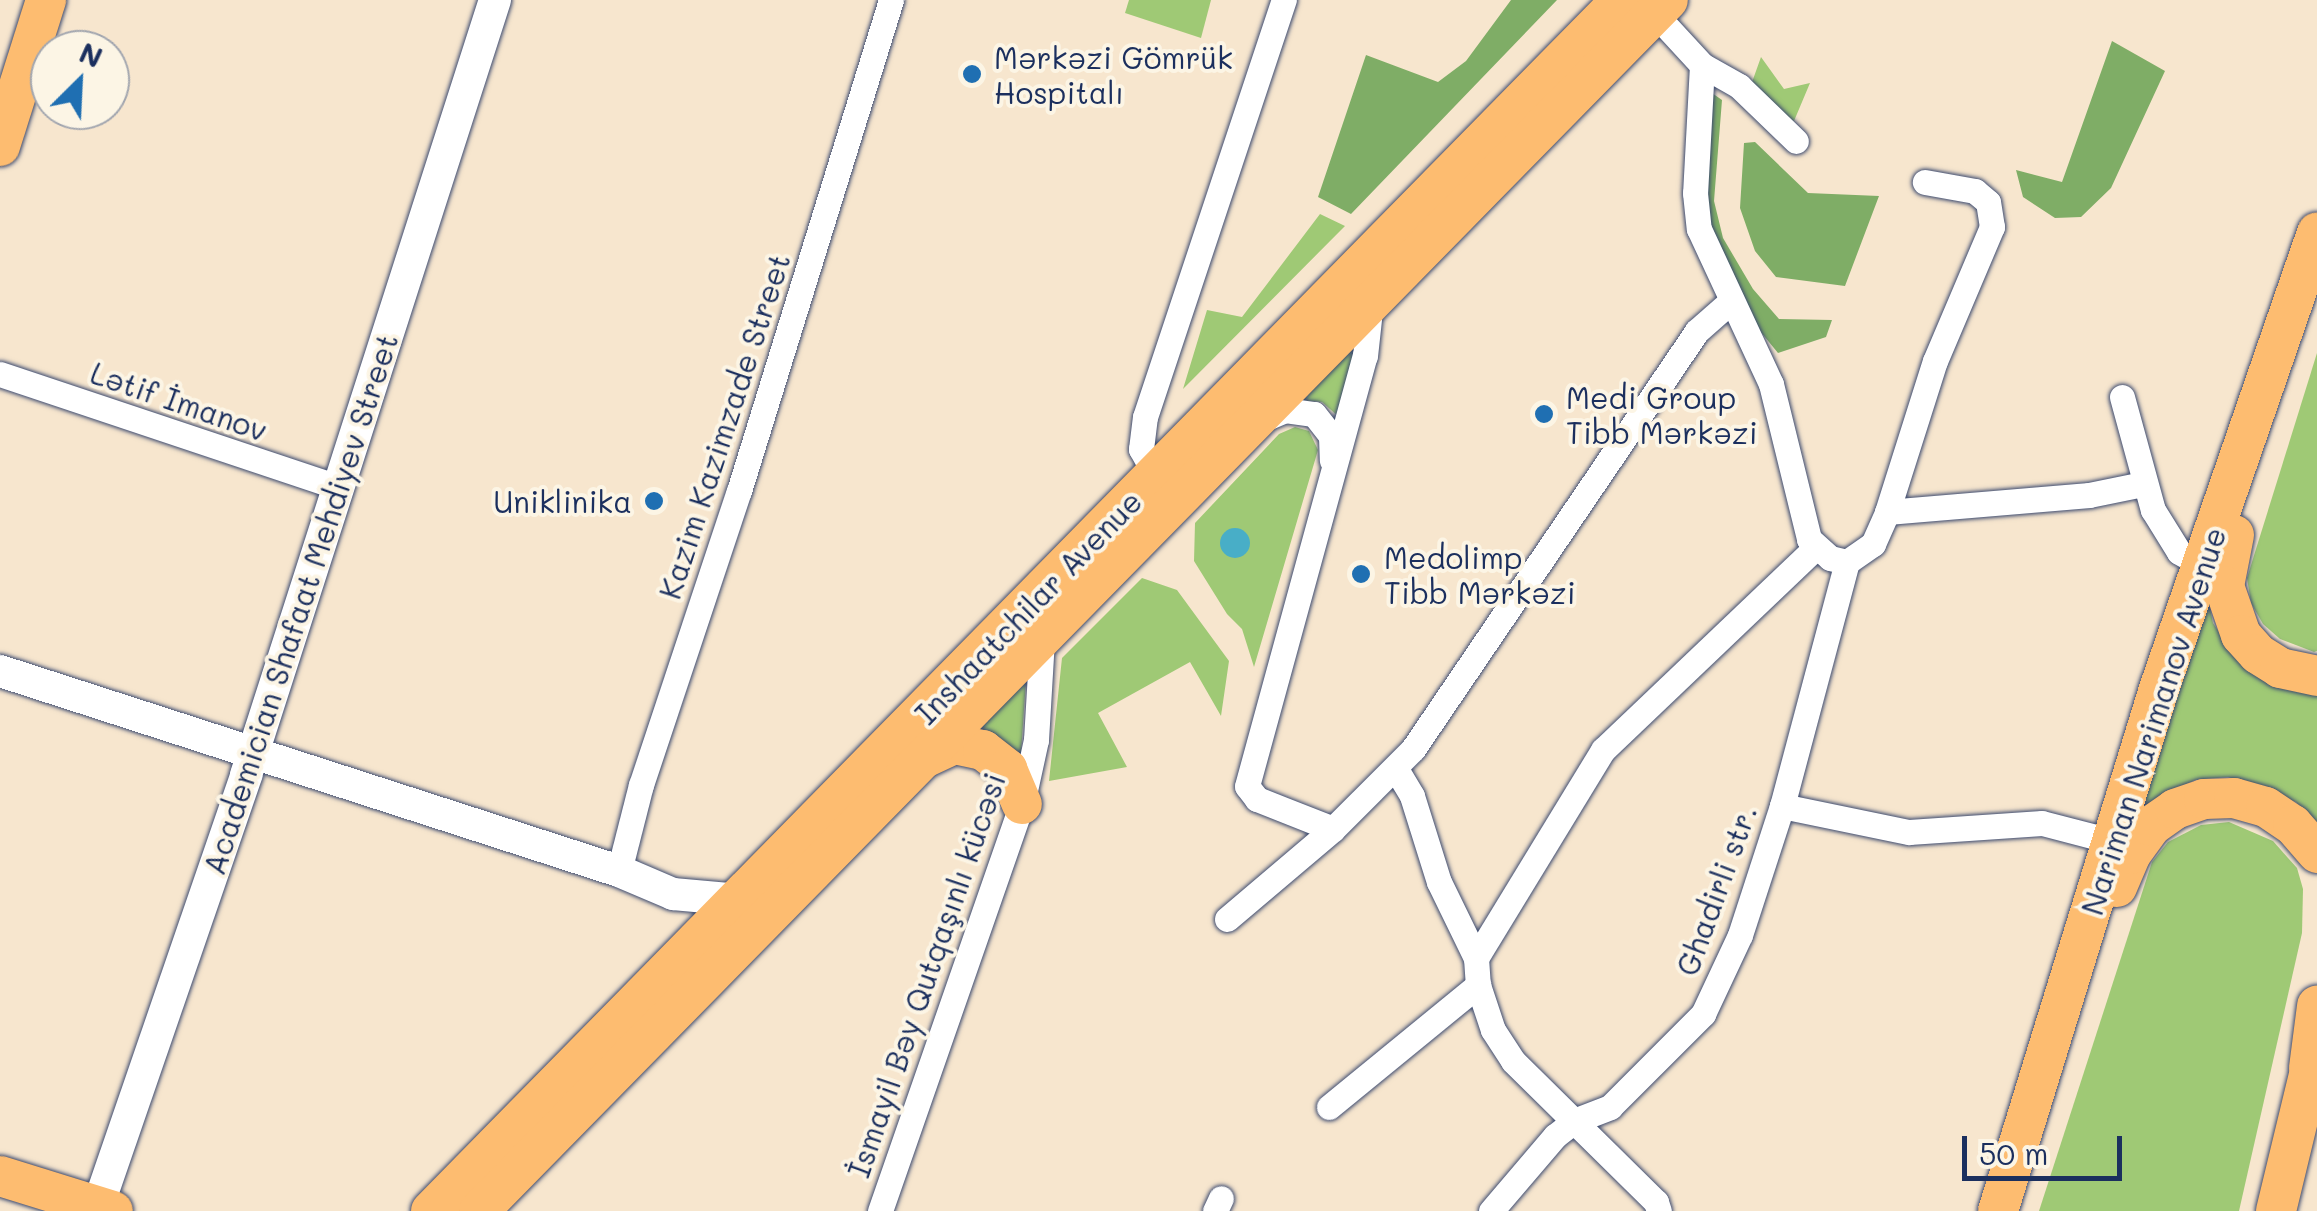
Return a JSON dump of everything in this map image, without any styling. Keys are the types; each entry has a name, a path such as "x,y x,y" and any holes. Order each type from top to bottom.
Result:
{"main road":[{"path":"0,58 19,0"},
{"path":"0,146 46,0"},
{"name":"Inshaatchilar Avenue","path":"430,1211 1156,476 1641,5"},
{"name":"Inshaatchilar Avenue","path":"479,1211 1371,301 1641,5"},
{"name":"Nariman Narimanov Avenue","path":"1998,1211 2040,1086 2111,841 2317,233"},
{"path":"2236,476 2234,533 2224,586 2230,611 2241,635 2258,654 2280,668 2317,676"},
{"path":"920,760 954,744 983,750 1006,769 1022,804"},
{"path":"2040,1086 2120,878 2151,826 2175,810 2204,799 2234,798 2266,808 2293,825 2317,853"},
{"path":"2276,1211 2312,1059 2317,1006"},
{"path":"0,1176 106,1209"}],"street":[{"name":"Academician Shafaat Mehdiyev Street","path":"106,1209 495,0"},
{"name":"Kazim Kazimzade Street","path":"619,870 641,786 745,473 891,0"},
{"path":"1156,476 1141,448 1145,417 1284,0"},
{"path":"1641,5 1702,64 1739,86 1796,141"},
{"path":"1702,64 1695,193 1699,229 1771,384 1804,525 1815,548 1847,562 1873,544 1887,512 1928,379 1992,226 1988,202 1975,191 1925,182"},
{"path":"1332,829 1257,800 1247,786 1365,356 1371,301"},
{"path":"1228,919 1396,769 1697,331 1730,302"},
{"name":"Lətif İmanov","path":"0,374 338,488"},
{"path":"2122,397 2143,484 2167,536 2179,552 2202,566"},
{"path":"1239,435 1285,410 1314,414 1331,436 1332,474"},
{"path":"1887,512 2090,494 2143,484"},
{"path":"1476,958 1583,776 1603,750 1815,548"},
{"name":"Ghadirli str.","path":"1491,1211 1556,1136 1574,1121 1610,1106 1703,1014 1740,934 1782,806 1847,562"},
{"name":"İsmayil Bəy Qutqaşınlı kücəsi","path":"880,1211 1022,804 1036,740 1042,639"},
{"path":"0,671 619,870 672,894 740,900"},
{"path":"1396,769 1412,796 1439,882 1476,958 1478,985 1493,1030 1513,1061 1656,1202 1660,1211"},
{"path":"1782,806 1909,832 2042,823 2111,841"},
{"path":"672,894 696,944"},
{"path":"1328,1106 1478,985"}],"green space":[{"path":"1129,0 1211,0 1201,38 1125,13"},
{"path":"1511,0 1557,0 1351,214 1318,197 1366,55 1438,82 1466,61"},
{"path":"2112,41 2165,71 2111,188 2081,217 2055,218 2023,197 2016,170 2062,182"},
{"path":"1761,57 1784,89 1810,83 1794,121 1772,110 1751,85"},
{"path":"1709,91 1722,100 1714,201 1723,238 1753,289 1779,319 1832,320 1826,337 1778,353 1760,331 1704,218"},
{"path":"1755,142 1808,193 1879,196 1845,286 1776,277 1755,251 1740,208 1744,143"},
{"path":"1320,214 1345,226 1183,389 1207,310 1242,317"},
{"path":"1355,339 1360,345 1339,417 1322,402 1298,400"},
{"path":"2317,353 2314,652 2280,639 2263,624 2251,603 2247,578"},
{"path":"1295,427 1309,431 1318,450 1254,667 1242,629 1227,614 1194,561 1195,523 1279,434"},
{"path":"1142,578 1177,590 1229,661 1221,716 1190,662 1098,713 1127,767 1049,781 1062,658"},
{"path":"2206,589 2213,623 2238,661 2317,691 2317,826 2296,802 2228,777 2195,780 2159,797 2127,830"},
{"path":"1026,680 1020,768 970,731"},
{"path":"2229,822 2273,841 2297,868 2303,889 2302,933 2239,1211 2039,1211 2152,862 2168,842 2201,825"}],"water":[{"path":"1235,528 1246,532 1250,543 1246,554 1235,558 1224,554 1220,543 1224,532"}],"place":[{"name":"Mərkəzi Gömrük Hospitalı","path":"972,74"},
{"name":"Medi Group Tibb Mərkəzi","path":"1544,414"},
{"name":"Uniklinika","path":"654,501"},
{"name":"Medolimp Tibb Mərkəzi","path":"1361,574"}]}
